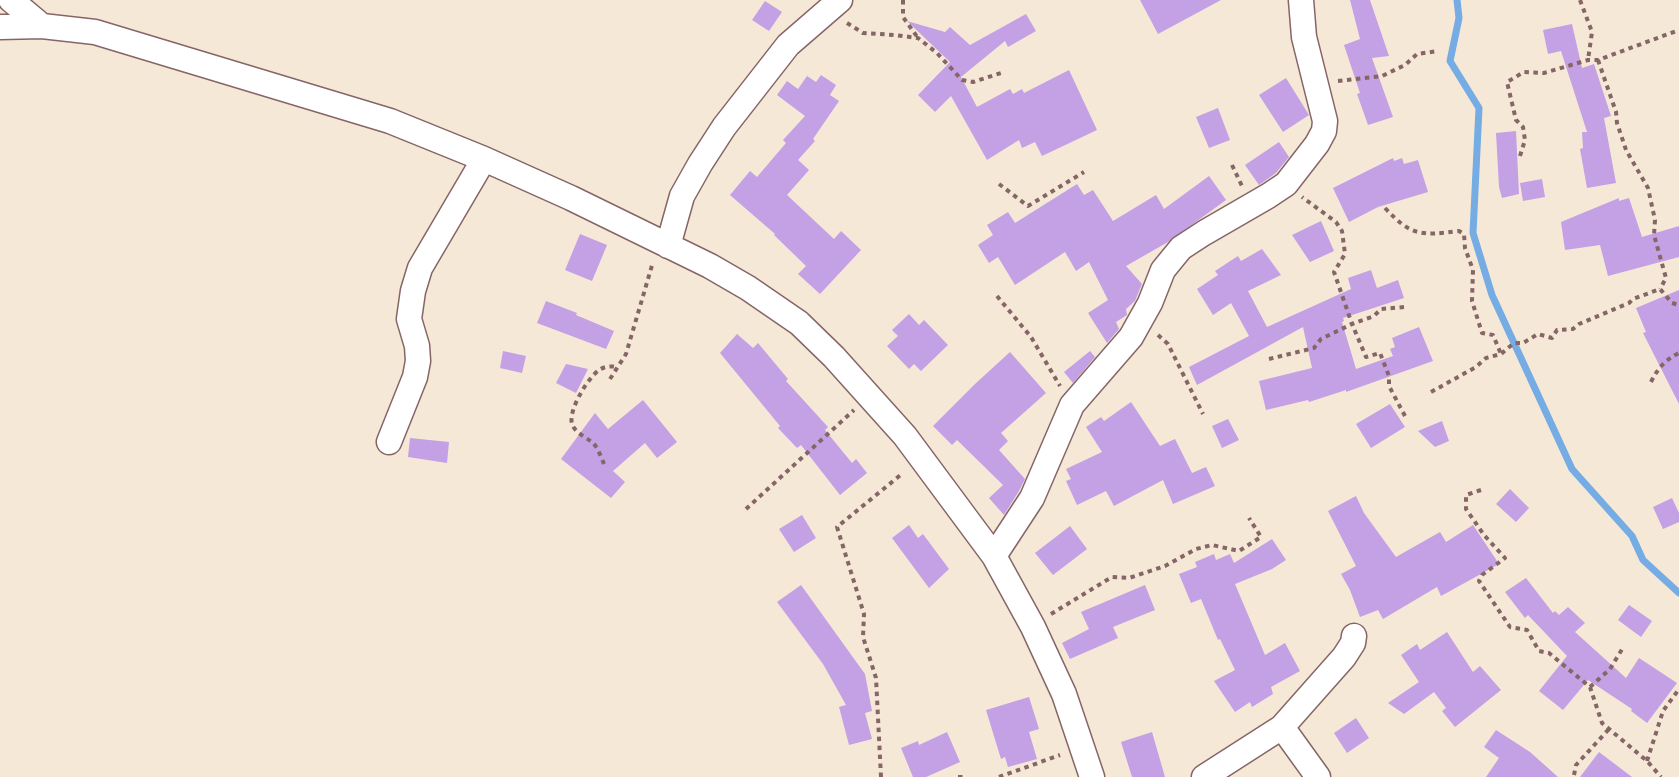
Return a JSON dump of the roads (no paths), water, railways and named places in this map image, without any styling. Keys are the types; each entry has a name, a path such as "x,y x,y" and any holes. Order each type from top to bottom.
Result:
{"street":[{"path":"11,0 42,26"},
{"path":"994,556 1032,498 1072,405 1131,337 1142,320 1163,270 1181,248 1286,184 1308,157 1324,131 1324,112 1304,38 1301,0"},
{"path":"664,244 682,196 724,127 788,45 834,5"},
{"path":"0,27 42,26 95,32 390,121 484,159 571,198 710,266 748,288 799,323 870,396 922,457 994,556 1034,627 1064,694 1092,777"},
{"path":"389,442 415,377 418,361 417,346 409,319 413,291 420,268 484,159"},
{"path":"1204,777 1282,727 1344,657 1353,643 1354,636"},
{"path":"1282,727 1318,777"}],"waterway":[{"path":"1457,0 1459,18 1450,61 1479,108 1473,233 1492,295 1572,469 1632,536 1643,560 1679,593"}]}
